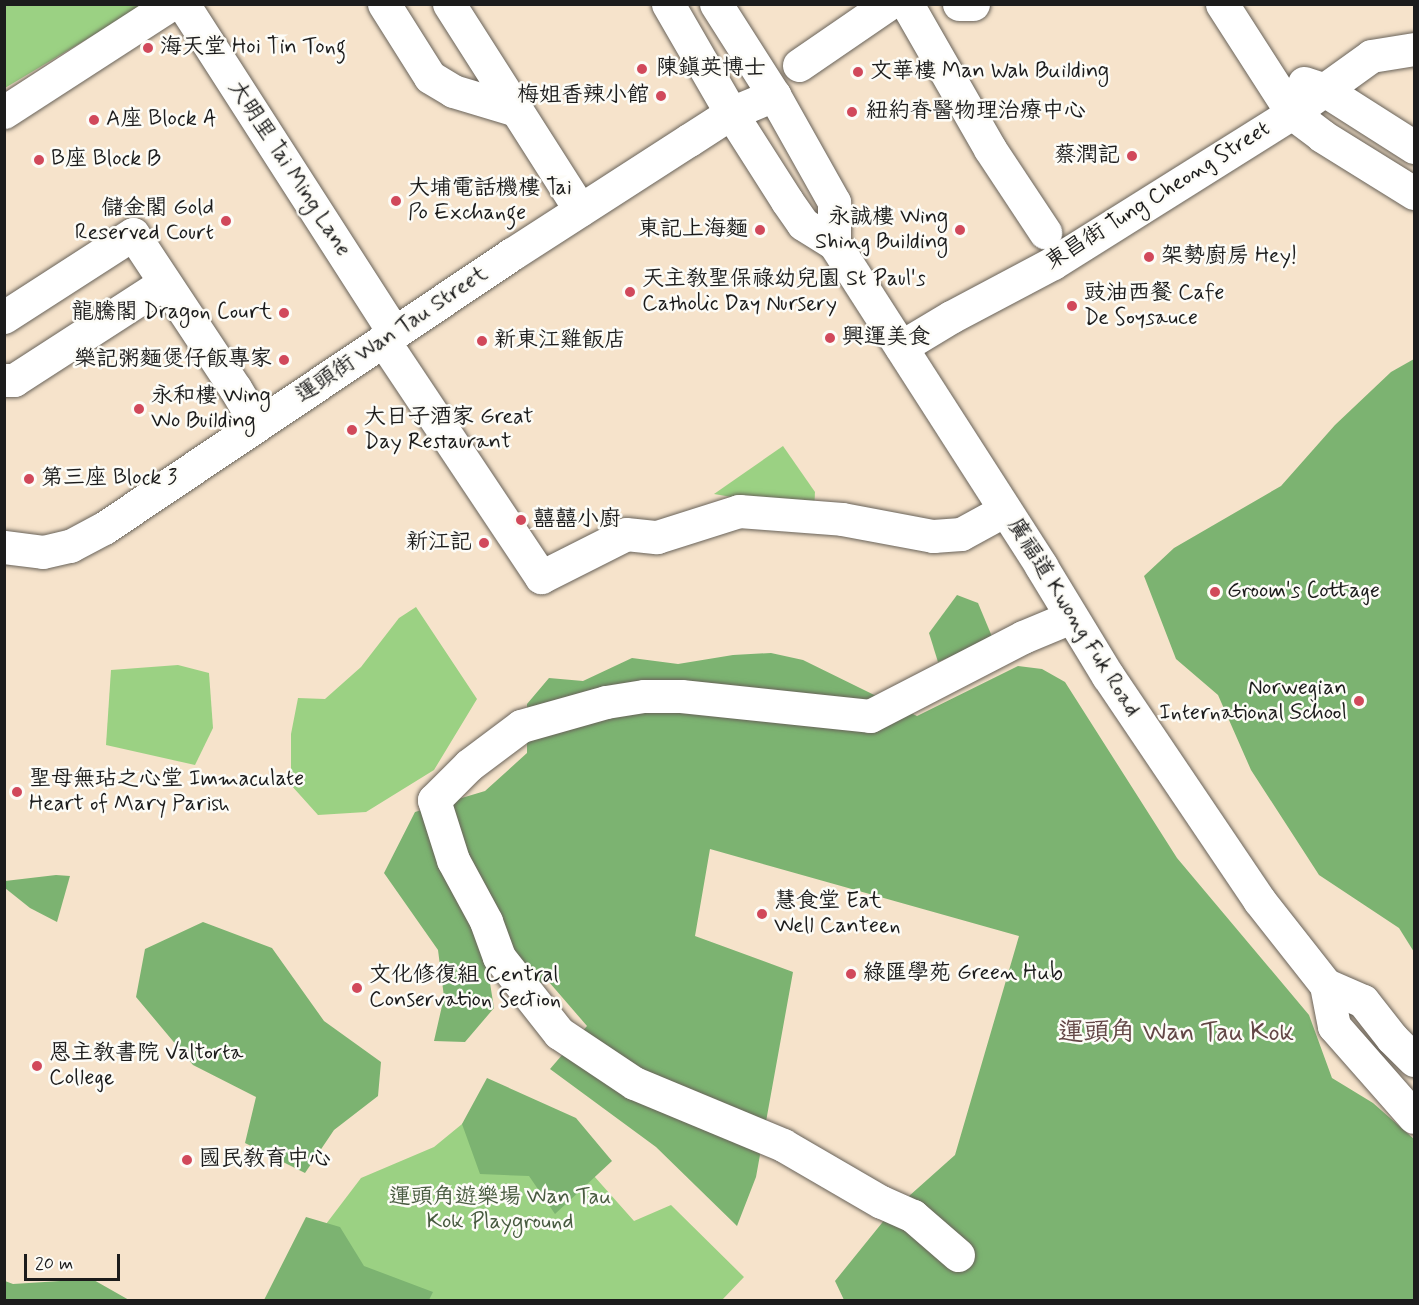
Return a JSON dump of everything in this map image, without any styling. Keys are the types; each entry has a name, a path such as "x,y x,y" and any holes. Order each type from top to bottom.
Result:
{"street":[{"path":"4,112 171,4"},
{"name":"大明里 Tai Ming Lane","path":"183,4 389,337 542,577 626,534 657,537 739,511 842,519 933,536 961,534 1005,510"},
{"path":"384,4 430,77 453,91 516,110"},
{"path":"449,4 580,210"},
{"name":"廣福道 Kwong Fuk Road","path":"668,4 731,113 803,224 834,243 1071,617 1259,900 1326,986 1334,1026 1414,1117"},
{"path":"716,4 774,95 834,202 834,243"},
{"path":"799,65 888,4"},
{"path":"907,4 990,149 1045,232"},
{"path":"959,4 973,4"},
{"path":"1222,4 1292,113 1322,136 1414,193"},
{"name":"東昌街 Tung Cheong Street","path":"901,347 951,317 1053,263 1292,113 1371,56 1414,49"},
{"path":"1266,71 1323,89 1414,147"},
{"name":"運頭街 Wan Tau Street","path":"4,547 43,552 70,546 147,500 580,210 731,113 774,95"},
{"path":"4,316 133,234 257,425"},
{"path":"4,380 14,380 164,283"},
{"path":"958,1255 914,1216 881,1202 783,1145 634,1083 559,1033 499,957 486,921 453,860 434,800 469,765 521,726 606,702 644,696 681,696 870,716 1023,637 1071,617"},
{"name":"廣福道 Kwong Fuk Road","path":"1326,986 1362,1001 1392,1038 1414,1060"}],"green space":[{"path":"5,5 144,5 5,88"},
{"path":"1414,359 1414,952 1399,928 1319,875 1251,770 1218,695 1176,659 1144,576 1174,548 1281,486 1335,425 1391,372"},
{"path":"783,446 815,492 814,511 714,494"},
{"path":"957,595 978,603 993,639 938,662 929,633"},
{"path":"416,607 477,699 434,770 366,812 318,815 291,785 291,734 298,698 325,699 361,667 399,618"},
{"path":"771,653 803,660 917,716 1018,666 1042,669 1065,682 1177,858 1309,1015 1332,1078 1373,1103 1414,1139 1414,1300 844,1300 835,1281 890,1213 955,1155 1019,936 710,849 695,936 793,972 756,1177 737,1226 656,1147 550,1069 587,1026 549,982 516,985 485,952 494,1008 465,1042 434,1041 444,997 438,950 384,873 415,812 485,791 527,753 527,704 549,678 583,681 632,658 678,664 733,655"},
{"path":"178,665 209,673 213,728 195,765 106,745 111,670"},
{"path":"56,875 70,876 57,922 30,908 5,888 5,881"},
{"path":"203,922 272,948 324,1021 381,1062 378,1096 334,1130 305,1173 245,1143 256,1097 193,1065 136,997 145,949"},
{"path":"487,1078 576,1118 612,1161 555,1214 529,1176 480,1174 462,1124"},
{"name":"運頭角遊樂場 Wan Tau Kok Playground","path":"506,1088 594,1176 634,1221 671,1205 744,1277 722,1300 314,1300 323,1228 361,1178 434,1147"},
{"path":"306,1217 340,1227 364,1266 433,1292 429,1300 264,1300"},
{"path":"92,1279 129,1300 5,1300 5,1281 13,1284"}],"place":[{"name":"海天堂 Hoi Tin Tong","path":"148,48"},
{"name":"陳鎮英博士","path":"642,69"},
{"name":"文華樓 Man Wah Building","path":"858,72"},
{"name":"梅姐香辣小館","path":"661,96"},
{"name":"紐約脊醫物理治療中心","path":"852,112"},
{"name":"A座 Block A","path":"94,120"},
{"name":"蔡潤記","path":"1132,156"},
{"name":"B座 Block B","path":"39,160"},
{"name":"大埔電話機樓 Tai Po Exchange","path":"396,201"},
{"name":"儲金閣 Gold Reserved Court","path":"226,221"},
{"name":"東記上海麵","path":"760,230"},
{"name":"永誠樓 Wing Shing Building","path":"960,230"},
{"name":"架勢廚房 Hey!","path":"1149,257"},
{"name":"天主教聖保祿幼兒園 St Paul's Catholic Day Nursery","path":"630,292"},
{"name":"豉油西餐 Cafe De Soysauce","path":"1072,306"},
{"name":"龍騰閣 Dragon Court","path":"284,313"},
{"name":"興運美食","path":"830,338"},
{"name":"新東江雞飯店","path":"482,341"},
{"name":"樂記粥麵煲仔飯專家","path":"284,360"},
{"name":"永和樓 Wing Wo Building","path":"139,409"},
{"name":"大日子酒家 Great Day Restaurant","path":"352,430"},
{"name":"第三座 Block 3","path":"29,479"},
{"name":"囍囍小廚","path":"521,520"},
{"name":"新江記","path":"484,543"},
{"name":"Groom's Cottage","path":"1215,592"},
{"name":"Norwegian International School","path":"1359,701"},
{"name":"聖母無玷之心堂 Immaculate Heart of Mary Parish","path":"17,792"},
{"name":"慧食堂 Eat Well Canteen","path":"762,914"},
{"name":"綠匯學苑 Green Hub","path":"851,974"},
{"name":"文化修復組 Central Conservation Section","path":"357,988"},
{"name":"恩主教書院 Valtorta College","path":"37,1066"},
{"name":"國民教育中心","path":"187,1160"}],"district":[{"name":"運頭角 Wan Tau Kok","path":"1176,1034"}]}
